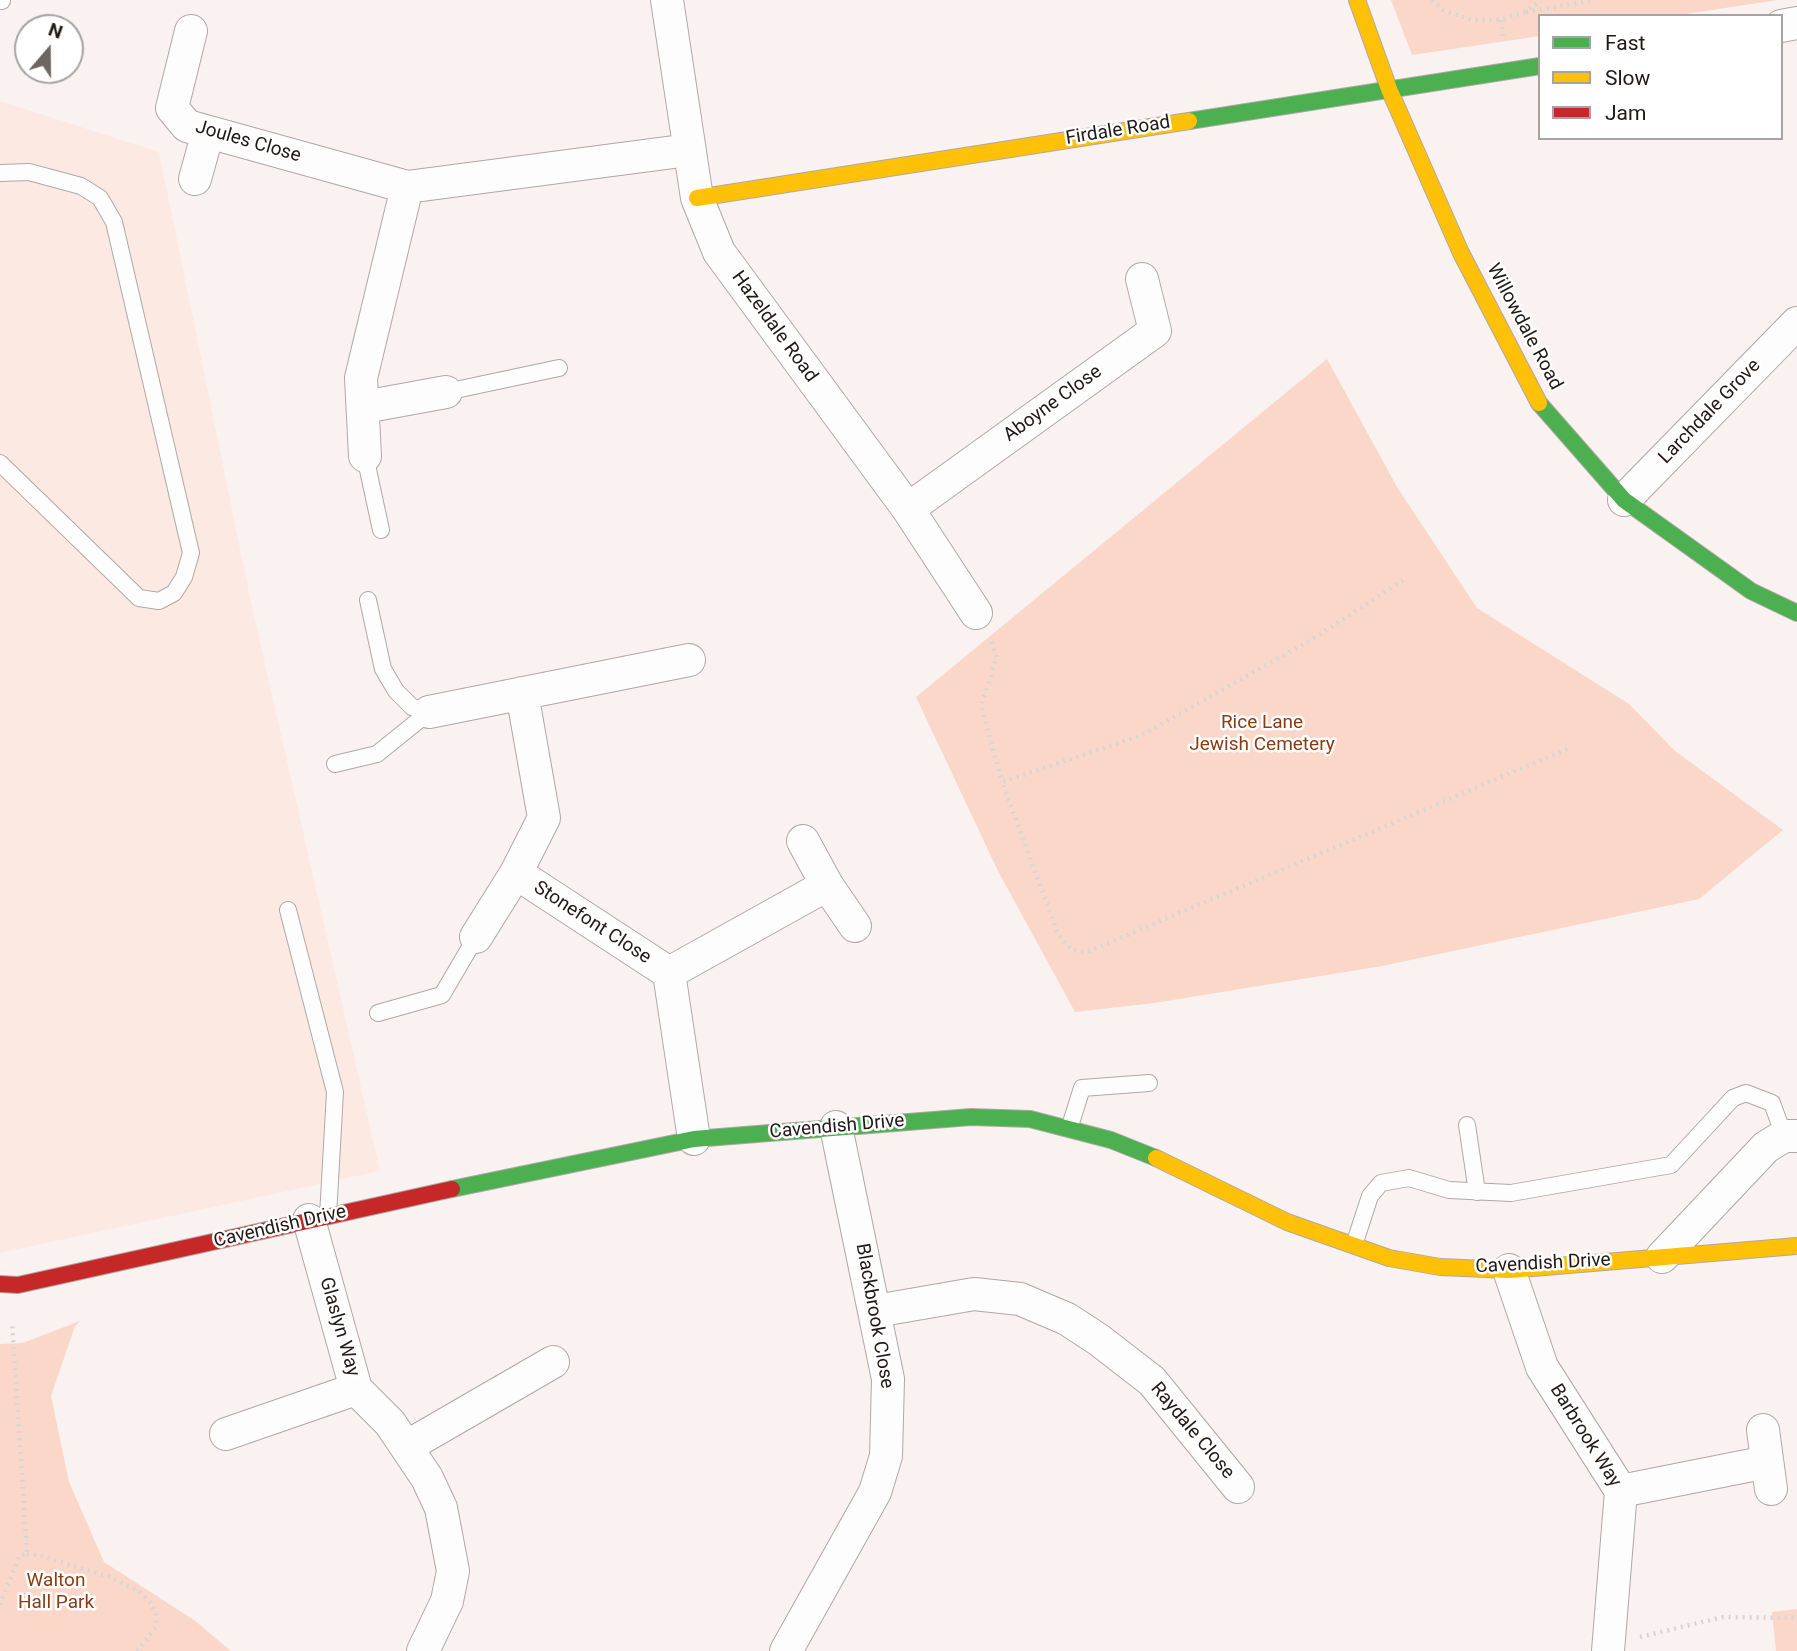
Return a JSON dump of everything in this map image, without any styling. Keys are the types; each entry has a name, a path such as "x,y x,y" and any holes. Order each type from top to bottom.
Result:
{"street":[{"name":"Hazeldale Road","path":"667,0 697,198 719,252 908,509 976,614"},
{"name":"Willowdale Road","path":"1357,0 1389,89 1461,253 1537,401 1624,500 1751,591 1797,613"},
{"name":"Joules Close","path":"191,31 172,108 187,126 407,187 689,150"},
{"name":"Firdale Road","path":"697,198 1538,66"},
{"path":"195,179 208,132"},
{"path":"365,456 361,379 407,187"},
{"name":"Aboyne Close","path":"908,509 1155,331 1142,279"},
{"name":"Larchdale Grove","path":"1624,500 1797,323"},
{"path":"364,407 446,393"},
{"path":"429,712 689,660"},
{"name":"Stonefont Close","path":"476,937 516,873 544,818 522,693"},
{"path":"803,841 827,885 855,926"},
{"name":"Stonefont Close","path":"516,873 669,973 694,1139"},
{"name":"Stonefont Close","path":"669,973 827,885"},
{"name":"Cavendish Drive","path":"5,1285 594,1157 694,1139 971,1117 1030,1119 1111,1140 1178,1166 1287,1222 1389,1258 1440,1267 1509,1270 1797,1246"},
{"name":"Blackbrook Close","path":"786,1651 875,1492 886,1456 888,1379 836,1127"},
{"path":"1662,1257 1766,1147 1791,1136"},
{"name":"Glaslyn Way","path":"319,1218 356,1389 390,1423 427,1478 441,1508 453,1571 447,1601 423,1651"},
{"name":"Barbrook Way","path":"1509,1270 1542,1367 1621,1491 1609,1648"},
{"name":"Raydale Close","path":"876,1311 974,1294 1020,1299 1067,1319 1152,1381 1238,1487"},
{"path":"406,1447 553,1362"},
{"path":"226,1434 356,1389"},
{"path":"1621,1491 1769,1475 1763,1430"}],"lane":[{"path":"0,173 29,172 81,186 100,198 114,222 191,553 184,577 174,593 159,601 139,598 0,463"},
{"path":"446,393 559,368"},
{"path":"365,456 381,530"},
{"path":"368,600 383,669 396,691 412,707 429,712"},
{"path":"335,764 377,754 429,712"},
{"path":"288,910 335,1092 319,1218"},
{"path":"378,1013 442,995 476,937"},
{"path":"1069,1129 1082,1088 1149,1083"},
{"path":"1354,1245 1370,1196 1381,1183 1409,1178 1449,1190 1511,1193 1671,1165 1733,1098 1746,1093 1772,1102 1791,1136"},
{"path":"1467,1125 1477,1192"}],"path":[{"path":"1432,0 1444,10 1471,20 1501,20 1525,12 1595,0"},
{"path":"1525,12 1541,0"},
{"path":"1002,782 1142,735 1316,637 1404,580"},
{"path":"976,614 997,658 981,705 1002,782 1058,934 1072,950 1087,951 1570,748"},
{"path":"5,1285 27,1554"},
{"path":"0,1605 19,1556 38,1555 108,1577 138,1591 151,1603 156,1614 156,1627 137,1651"},
{"path":"1609,1648 1723,1616 1797,1618"}],"shaded area":[{"path":"0,101 159,152 251,602 380,1171 0,1253"}],"green space":[{"path":"1391,0 1778,0 1685,14 1538,14 1538,36 1412,55"},
{"name":"Rice Lane Jewish Cemetery","path":"1327,359 1397,487 1477,608 1629,704 1675,751 1783,830 1699,899 1382,966 1154,1003 1075,1012 998,871 916,697"},
{"name":"Walton Hall Park","path":"80,1321 75,1326 51,1396 69,1482 104,1562 194,1620 231,1651 0,1651 0,1344 23,1343"},
{"path":"1797,1609 1797,1651 1776,1651 1772,1612"}],"traffic: fast":[{"path":"1189,121 1538,66"},
{"path":"1539,403 1624,500 1751,591 1797,613"},
{"path":"452,1189 694,1139 971,1117 1030,1119 1111,1140 1156,1158"}],"traffic: slow":[{"path":"1357,0 1389,89 1461,253 1539,403"},
{"path":"697,198 1189,121"},
{"path":"1156,1158 1287,1222 1389,1258 1440,1267 1509,1270 1797,1246"}],"traffic: jam":[{"path":"0,1284 18,1285 452,1189"}]}
